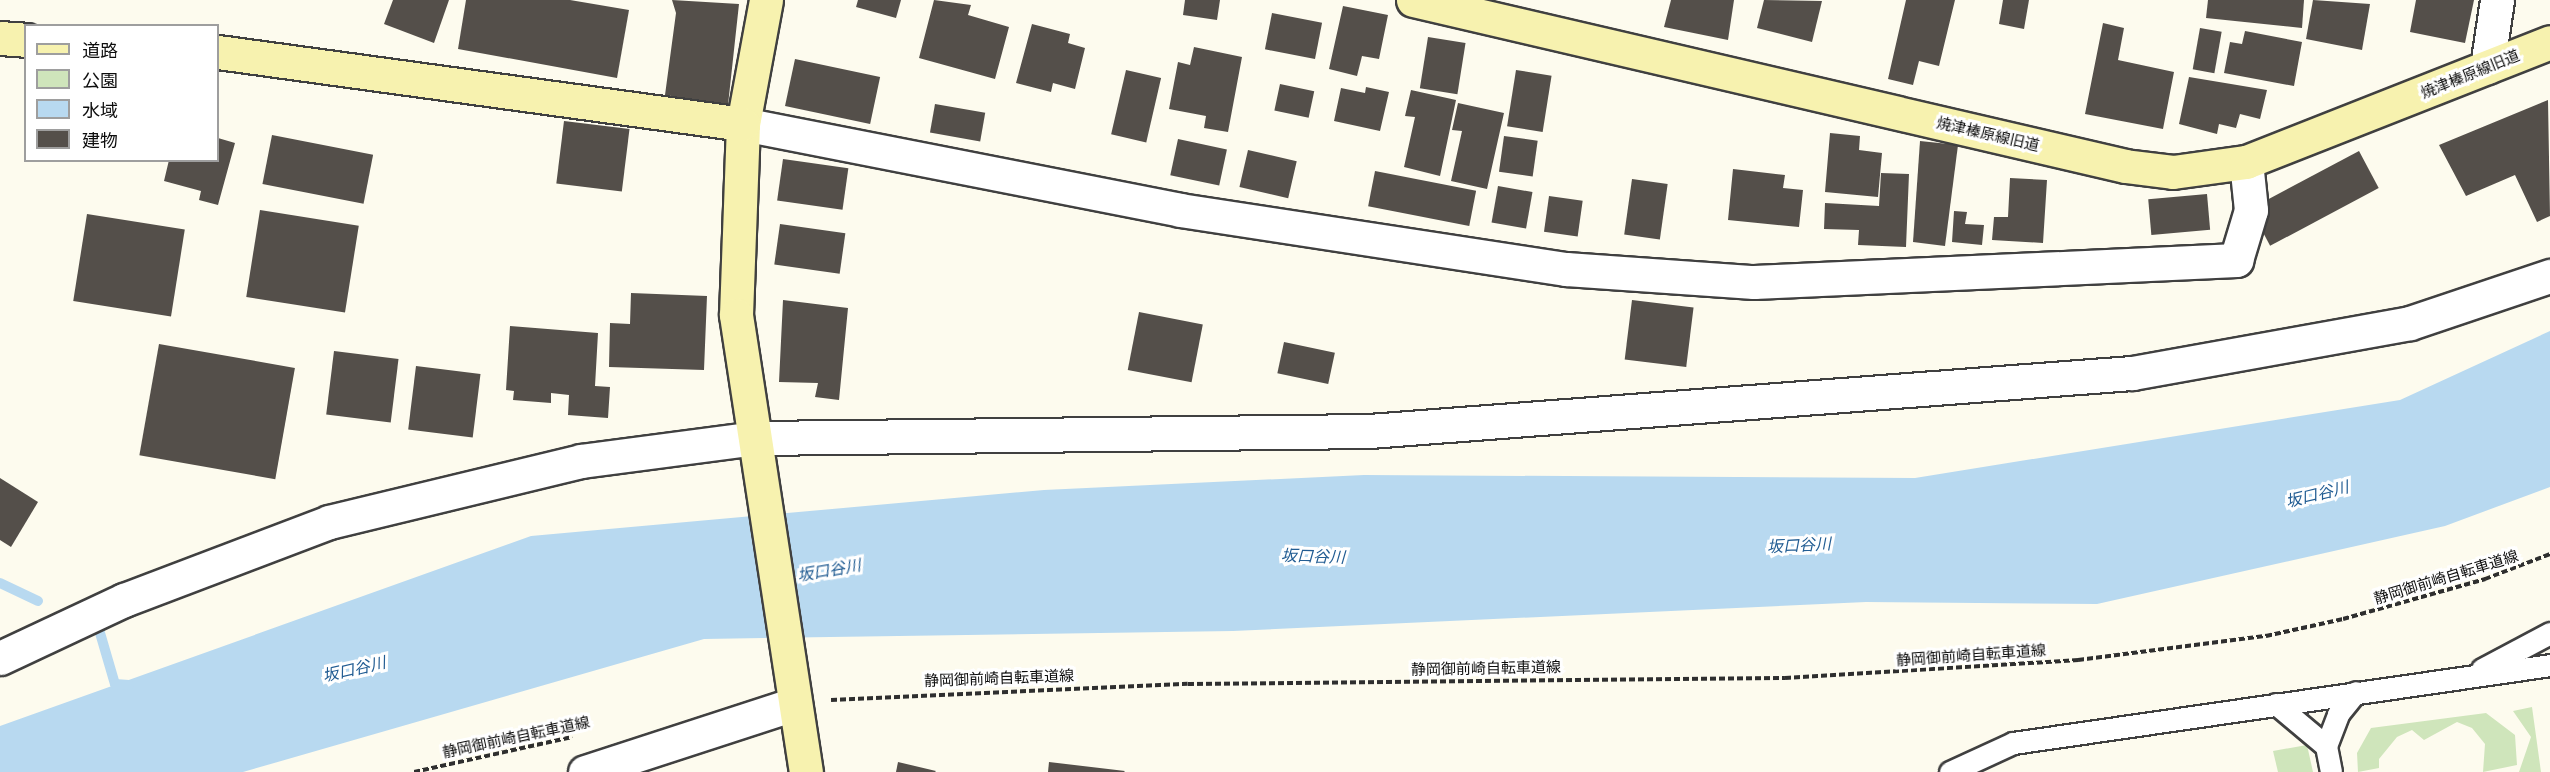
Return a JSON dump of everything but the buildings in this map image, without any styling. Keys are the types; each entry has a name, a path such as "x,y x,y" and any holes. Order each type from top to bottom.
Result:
{"street":[{"path":"766,0 743,124 736,315 806,772"},
{"name":"焼津榛原線旧道","path":"1413,0 2125,166 2173,172 2246,162 2550,42"},
{"path":"2487,67 2497,0"},
{"path":"0,38 24,40"},
{"path":"219,52 743,124 1180,210 1566,268 1754,282 2236,260 2252,210 2246,162"},
{"path":"0,658 124,600 329,522 581,461 755,438 1369,431 2132,373 2410,323 2550,276"},
{"path":"585,772 793,696"}],"lane":[{"path":"2474,674 2550,633"},
{"path":"1950,772 2013,743 2474,674 2550,665"},
{"path":"2331,772 2326,746 2338,714 2356,692"},
{"path":"2276,704 2302,721 2326,746"}],"path":[{"name":"静岡御前崎自転車道線","path":"793,696 1099,687 1785,678 2078,660 2266,636 2343,619 2485,579 2550,554"},
{"name":"静岡御前崎自転車道線","path":"414,772 584,735"}],"green space":[{"path":"2532,707 2541,772 2519,772 2531,737 2513,711"},
{"path":"2486,713 2515,735 2517,765 2483,772 2485,744 2472,728 2457,722 2424,740 2412,730 2397,737 2379,759 2379,768 2358,772 2357,753 2371,728"},
{"path":"2307,745 2313,772 2278,772 2273,751"}],"water":[{"name":"坂口谷川","path":"2550,331 2550,487 2445,526 2097,604 1866,602 1233,631 704,639 243,772 0,772 0,726 531,536 1044,490 1364,475 1915,478 2400,400"}],"waterway":[{"path":"0,583 38,601"},
{"path":"98,626 115,684 129,685"}]}
